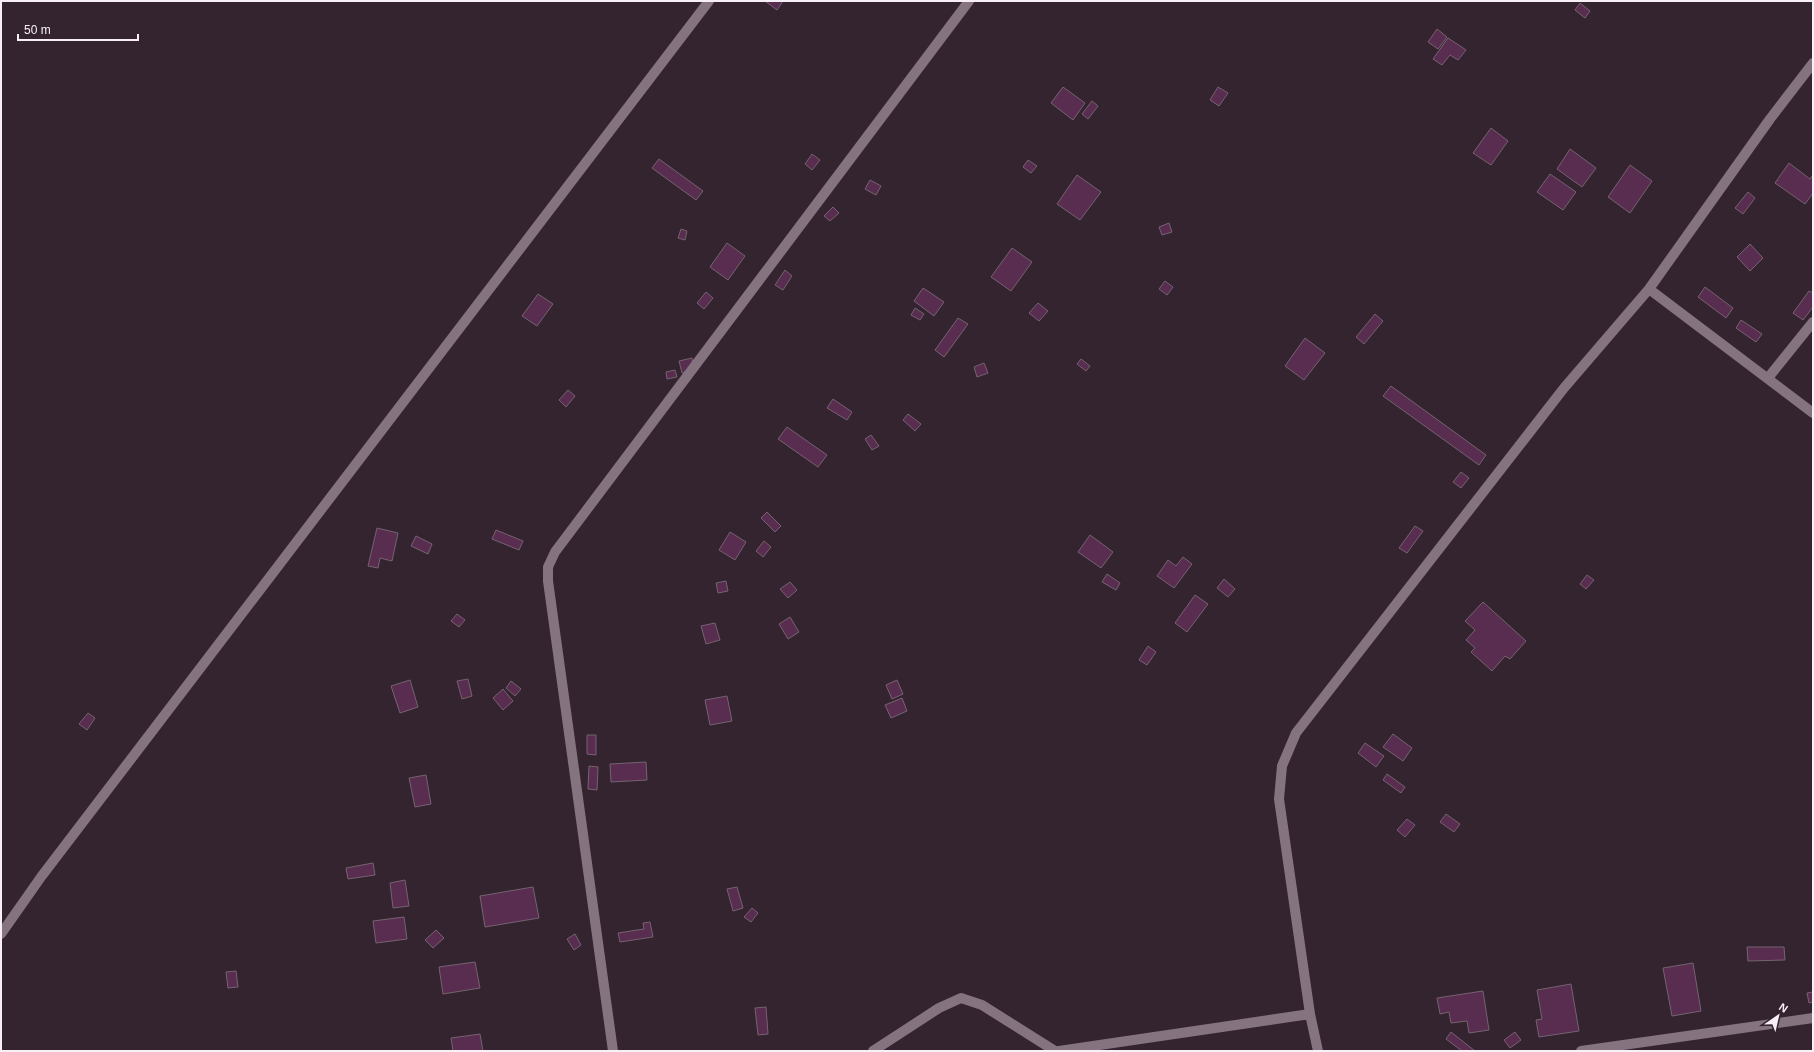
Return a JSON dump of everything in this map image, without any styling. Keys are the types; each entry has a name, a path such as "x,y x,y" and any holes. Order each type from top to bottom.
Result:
{"street":[{"path":"1,934 46,870 709,1"},
{"path":"613,1051 548,581 548,567 555,552 969,1"},
{"path":"1318,1051 1310,1014 1279,799 1282,766 1296,733 1564,388 1649,289 1770,119 1813,63"},
{"path":"1649,289 1813,413"},
{"path":"1768,378 1813,322"},
{"path":"873,1051 939,1008 961,998 982,1005 1054,1051"},
{"path":"1059,1051 1310,1014"},
{"path":"1581,1051 1813,1018"}],"building":[{"path":"765,1 783,1 777,10"},
{"path":"1580,3 1590,11 1585,18 1575,10"},
{"path":"1437,29 1447,37 1438,49 1428,42"},
{"path":"1448,38 1466,50 1458,60 1450,55 1442,65 1433,59"},
{"path":"1063,87 1085,103 1073,120 1051,103"},
{"path":"1218,87 1228,93 1219,106 1210,100"},
{"path":"1092,101 1098,106 1088,119 1082,114"},
{"path":"1491,128 1508,141 1491,165 1473,153"},
{"path":"1570,149 1596,168 1582,187 1557,169"},
{"path":"812,154 820,160 812,170 805,164"},
{"path":"659,159 703,191 696,200 652,168"},
{"path":"1028,160 1037,166 1031,173 1023,167"},
{"path":"1789,163 1810,179 1813,175 1813,193 1805,204 1775,183"},
{"path":"1630,165 1652,181 1630,213 1608,197"},
{"path":"1550,174 1576,192 1563,210 1537,192"},
{"path":"1077,175 1101,192 1080,220 1057,204"},
{"path":"870,180 881,186 876,195 865,189"},
{"path":"1748,192 1755,198 1743,214 1735,208"},
{"path":"833,207 839,213 830,221 824,216"},
{"path":"1169,223 1172,232 1162,235 1159,227"},
{"path":"681,229 687,231 685,240 678,238"},
{"path":"727,243 745,256 728,280 710,267"},
{"path":"1750,244 1763,258 1750,271 1737,257"},
{"path":"1012,248 1032,262 1011,291 991,277"},
{"path":"785,270 792,276 783,290 775,285"},
{"path":"1165,281 1173,287 1167,295 1159,289"},
{"path":"1705,287 1733,308 1726,318 1698,297"},
{"path":"923,288 944,302 934,316 914,301"},
{"path":"1809,291 1813,293 1813,307 1803,320 1793,313"},
{"path":"706,292 713,298 704,309 697,303"},
{"path":"538,294 553,304 537,326 522,316"},
{"path":"1038,303 1048,311 1039,321 1029,313"},
{"path":"915,308 924,314 920,320 911,315"},
{"path":"1375,314 1383,321 1364,344 1356,337"},
{"path":"958,318 968,324 944,357 935,350"},
{"path":"1741,320 1762,334 1756,342 1736,328"},
{"path":"1305,338 1325,353 1304,380 1285,366"},
{"path":"692,358 694,370 682,373 679,361"},
{"path":"1081,359 1090,366 1086,371 1077,364"},
{"path":"984,363 988,373 977,377 974,367"},
{"path":"675,370 677,377 667,379 666,372"},
{"path":"1391,386 1486,455 1479,465 1383,396"},
{"path":"568,390 575,396 566,407 559,400"},
{"path":"833,399 852,412 847,420 827,408"},
{"path":"908,414 921,424 915,431 903,420"},
{"path":"787,427 827,455 818,467 778,439"},
{"path":"871,435 879,446 872,450 865,439"},
{"path":"1461,472 1469,478 1461,488 1453,482"},
{"path":"767,512 781,526 775,532 761,518"},
{"path":"1415,526 1423,531 1407,553 1399,548"},
{"path":"377,528 398,533 392,561 380,558 378,568 368,566"},
{"path":"496,530 523,541 519,550 492,539"},
{"path":"730,532 746,542 735,560 719,550"},
{"path":"1090,535 1113,552 1101,568 1078,552"},
{"path":"416,536 432,544 428,554 411,546"},
{"path":"764,541 771,547 763,557 756,551"},
{"path":"1183,557 1192,564 1174,588 1157,576 1168,560 1176,566"},
{"path":"1107,574 1120,583 1116,590 1102,582"},
{"path":"1587,575 1594,580 1586,589 1580,584"},
{"path":"1224,579 1235,589 1228,597 1217,588"},
{"path":"726,581 728,591 718,593 716,583"},
{"path":"790,582 797,590 788,598 780,589"},
{"path":"1195,595 1208,604 1187,632 1175,623"},
{"path":"1483,602 1526,641 1510,659 1505,656 1492,671 1471,652 1475,648 1466,640 1475,630 1465,621"},
{"path":"457,614 465,620 459,627 451,621"},
{"path":"790,617 799,632 788,639 779,624"},
{"path":"715,623 720,640 706,644 701,626"},
{"path":"1148,646 1156,652 1147,665 1139,660"},
{"path":"468,679 472,696 462,699 457,681"},
{"path":"410,680 418,707 400,713 391,686"},
{"path":"897,680 903,694 892,699 886,685"},
{"path":"511,681 521,689 515,696 506,688"},
{"path":"503,689 513,701 503,710 493,698"},
{"path":"727,696 732,721 710,725 705,700"},
{"path":"902,698 907,711 891,718 885,705"},
{"path":"88,713 95,718 87,730 79,724"},
{"path":"1393,734 1412,748 1403,761 1383,747"},
{"path":"587,735 596,735 596,755 587,754"},
{"path":"1365,743 1384,756 1376,767 1358,753"},
{"path":"646,762 647,780 611,782 610,764"},
{"path":"589,766 598,767 597,790 588,789"},
{"path":"1387,774 1405,787 1401,793 1383,780"},
{"path":"426,775 431,804 415,807 409,778"},
{"path":"1446,814 1460,824 1454,832 1440,822"},
{"path":"1407,819 1415,825 1405,837 1397,830"},
{"path":"373,863 375,875 348,879 346,868"},
{"path":"405,880 409,906 393,908 390,883"},
{"path":"533,887 539,918 485,927 480,896"},
{"path":"737,887 743,908 733,911 727,889"},
{"path":"752,908 758,913 751,922 744,917"},
{"path":"404,917 407,939 376,943 373,921"},
{"path":"650,922 653,937 620,942 618,933 644,929 643,923"},
{"path":"436,930 444,938 433,948 425,940"},
{"path":"575,934 581,945 574,950 567,939"},
{"path":"1747,947 1784,947 1785,960 1748,961"},
{"path":"475,962 480,988 443,994 439,967"},
{"path":"1693,963 1701,1011 1672,1016 1663,968"},
{"path":"236,971 238,987 228,988 226,972"},
{"path":"1571,984 1579,1031 1539,1037 1536,1020 1542,1019 1537,990"},
{"path":"1483,991 1489,1030 1469,1033 1467,1021 1451,1023 1449,1012 1440,1014 1437,998"},
{"path":"1813,992 1813,1002 1809,1003 1807,993"},
{"path":"766,1007 768,1034 758,1035 755,1008"},
{"path":"1451,1032 1475,1051 1462,1051 1446,1039"},
{"path":"1515,1032 1521,1040 1510,1048 1504,1040"},
{"path":"480,1034 483,1051 453,1051 451,1038"}]}
